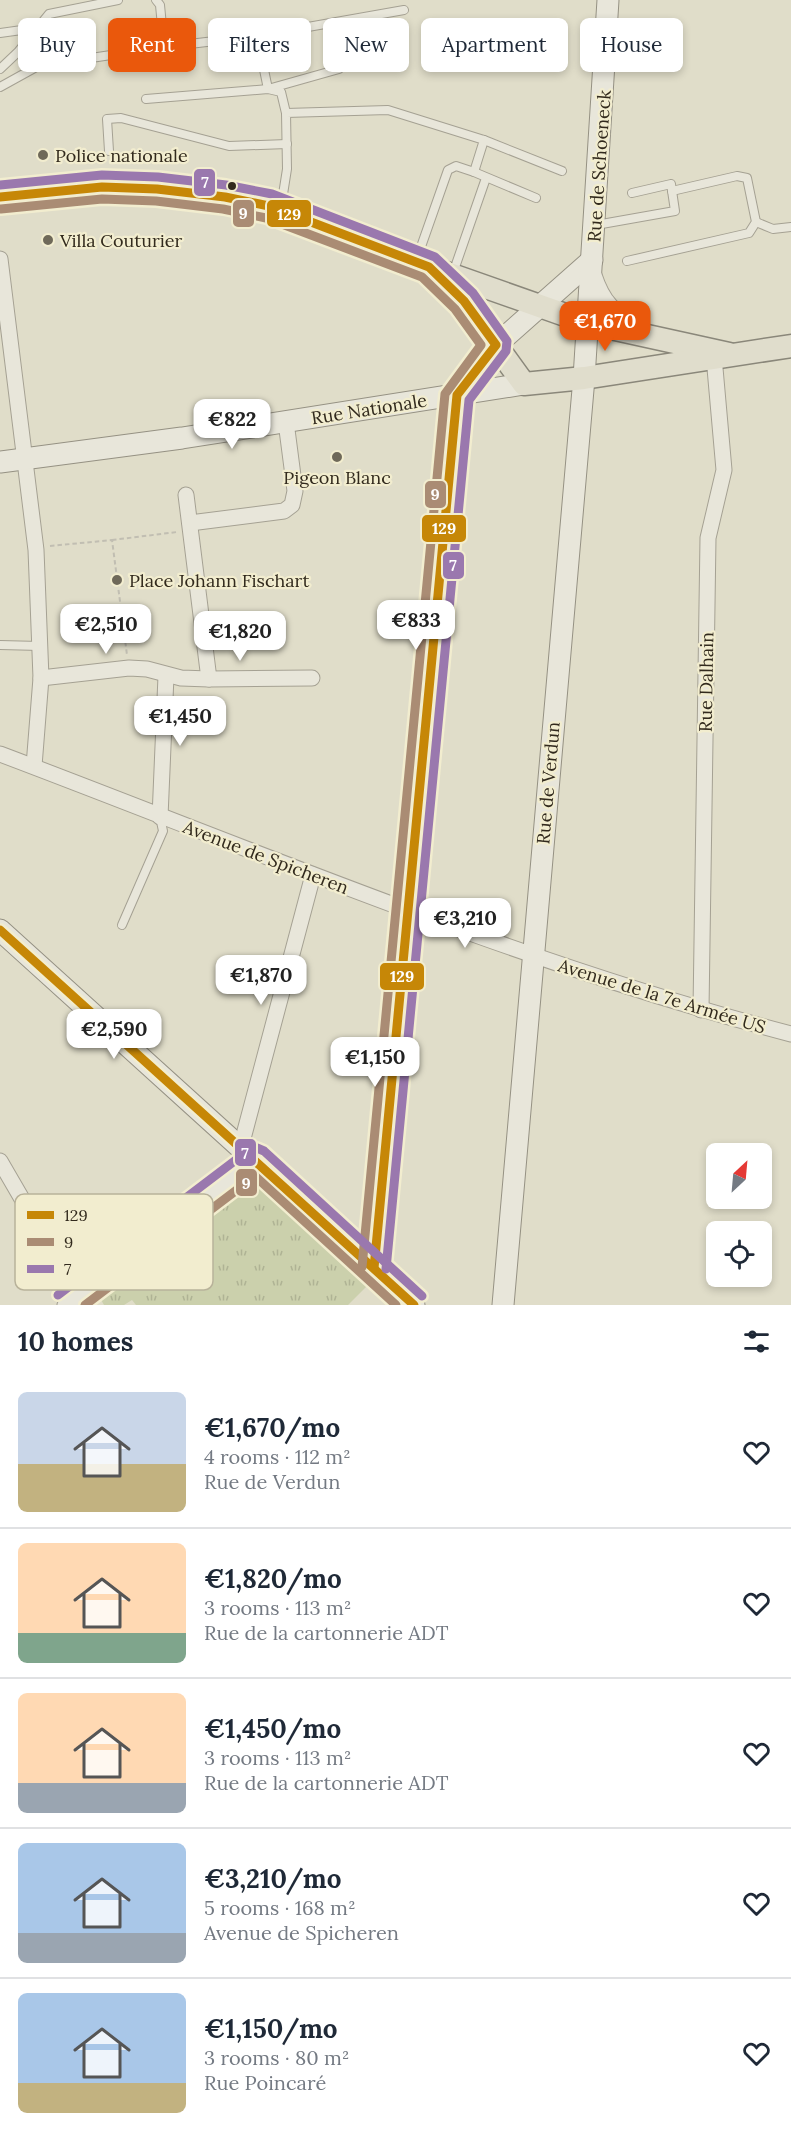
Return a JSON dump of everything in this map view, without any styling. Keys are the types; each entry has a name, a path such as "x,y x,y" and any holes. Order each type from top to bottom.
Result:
{"main road":[{"name":"Rue de Schoeneck","path":"592,264 608,0"},
{"name":"Rue Nationale","path":"0,197 102,187 157,189 225,197 280,210 423,265 588,323 721,355"},
{"path":"457,395 496,345 538,306 592,264"},
{"name":"Rue de Verdun","path":"503,1305 592,264"},
{"path":"423,265 464,300 524,384"},
{"name":"Rue Nationale","path":"0,462 286,422 524,384 584,378 791,346"},
{"path":"0,930 414,1305"}],"street":[{"path":"0,259 36,547 41,678 34,766"},
{"name":"Rue de Schoeneck","path":"592,264 600,294 612,310 650,337"},
{"name":"Rue Dalhain","path":"701,1010 708,538 724,470 721,355"},
{"path":"374,1268 457,395"},
{"path":"190,526 284,512 292,505 295,491 286,422"},
{"path":"186,495 209,679"},
{"path":"41,678 129,668 147,669 166,676 209,679 312,678"},
{"path":"160,817 166,676"},
{"name":"Avenue de Spicheren","path":"0,754 160,817 533,957"},
{"path":"200,1194 248,1153 313,875"},
{"name":"Avenue de la 7e Armée US","path":"533,957 701,1010 791,1034"},
{"path":"0,1161 18,1194"},
{"path":"75,1302 89,1290"}],"lane":[{"path":"45,18 48,14 118,0"},
{"path":"156,0 160,5 162,18"},
{"path":"311,26 404,10"},
{"path":"0,33 18,30"},
{"path":"0,69 18,48"},
{"path":"0,87 38,66 108,56"},
{"path":"265,72 268,88"},
{"path":"146,99 268,88 328,72"},
{"path":"268,88 281,92 286,113 287,169 280,210"},
{"path":"286,113 388,110 484,140 562,171"},
{"path":"109,151 107,119 121,118 229,146 287,144"},
{"path":"474,172 484,140"},
{"path":"423,265 448,170 456,166 536,198"},
{"path":"627,261 749,233 756,222 747,178 737,176 672,190"},
{"path":"452,275 486,178"},
{"path":"595,225 675,211 671,184 632,194"},
{"path":"756,222 773,229 791,226"},
{"path":"0,645 40,646"},
{"path":"122,924 163,831 160,817"}],"path":[{"path":"36,547 112,540 190,526"},
{"path":"112,540 129,668"}],"green space":[{"path":"258,1169 377,1276 348,1305 136,1305 132,1300 124,1305 104,1305 97,1290 213,1290 213,1203"}],"transit line":[{"name":"7","path":"0,185 102,175 158,177 226,185 272,194 435,257 473,293 507,341 506,351 469,400 386,1269"},
{"name":"129","path":"0,197 102,187 157,189 225,197 269,206 429,267 464,301 496,345 457,395 374,1268"},
{"name":"9","path":"1,209 102,199 156,201 223,209 266,218 422,277 455,309 481,345 445,394 362,1267"},
{"name":"129","path":"0,930 414,1305"},
{"name":"7","path":"191,1194 249,1150 257,1148 264,1151 422,1296"},
{"name":"9","path":"213,1208 255,1176 396,1305"},
{"name":"7","path":"58,1295 65,1290"},
{"name":"9","path":"85,1305 105,1290"}],"place":[{"name":"Police nationale","path":"43,155"},
{"name":"Villa Couturier","path":"48,240"},
{"name":"Pigeon Blanc","path":"337,457"},
{"name":"Place Johann Fischart","path":"117,580"}]}
